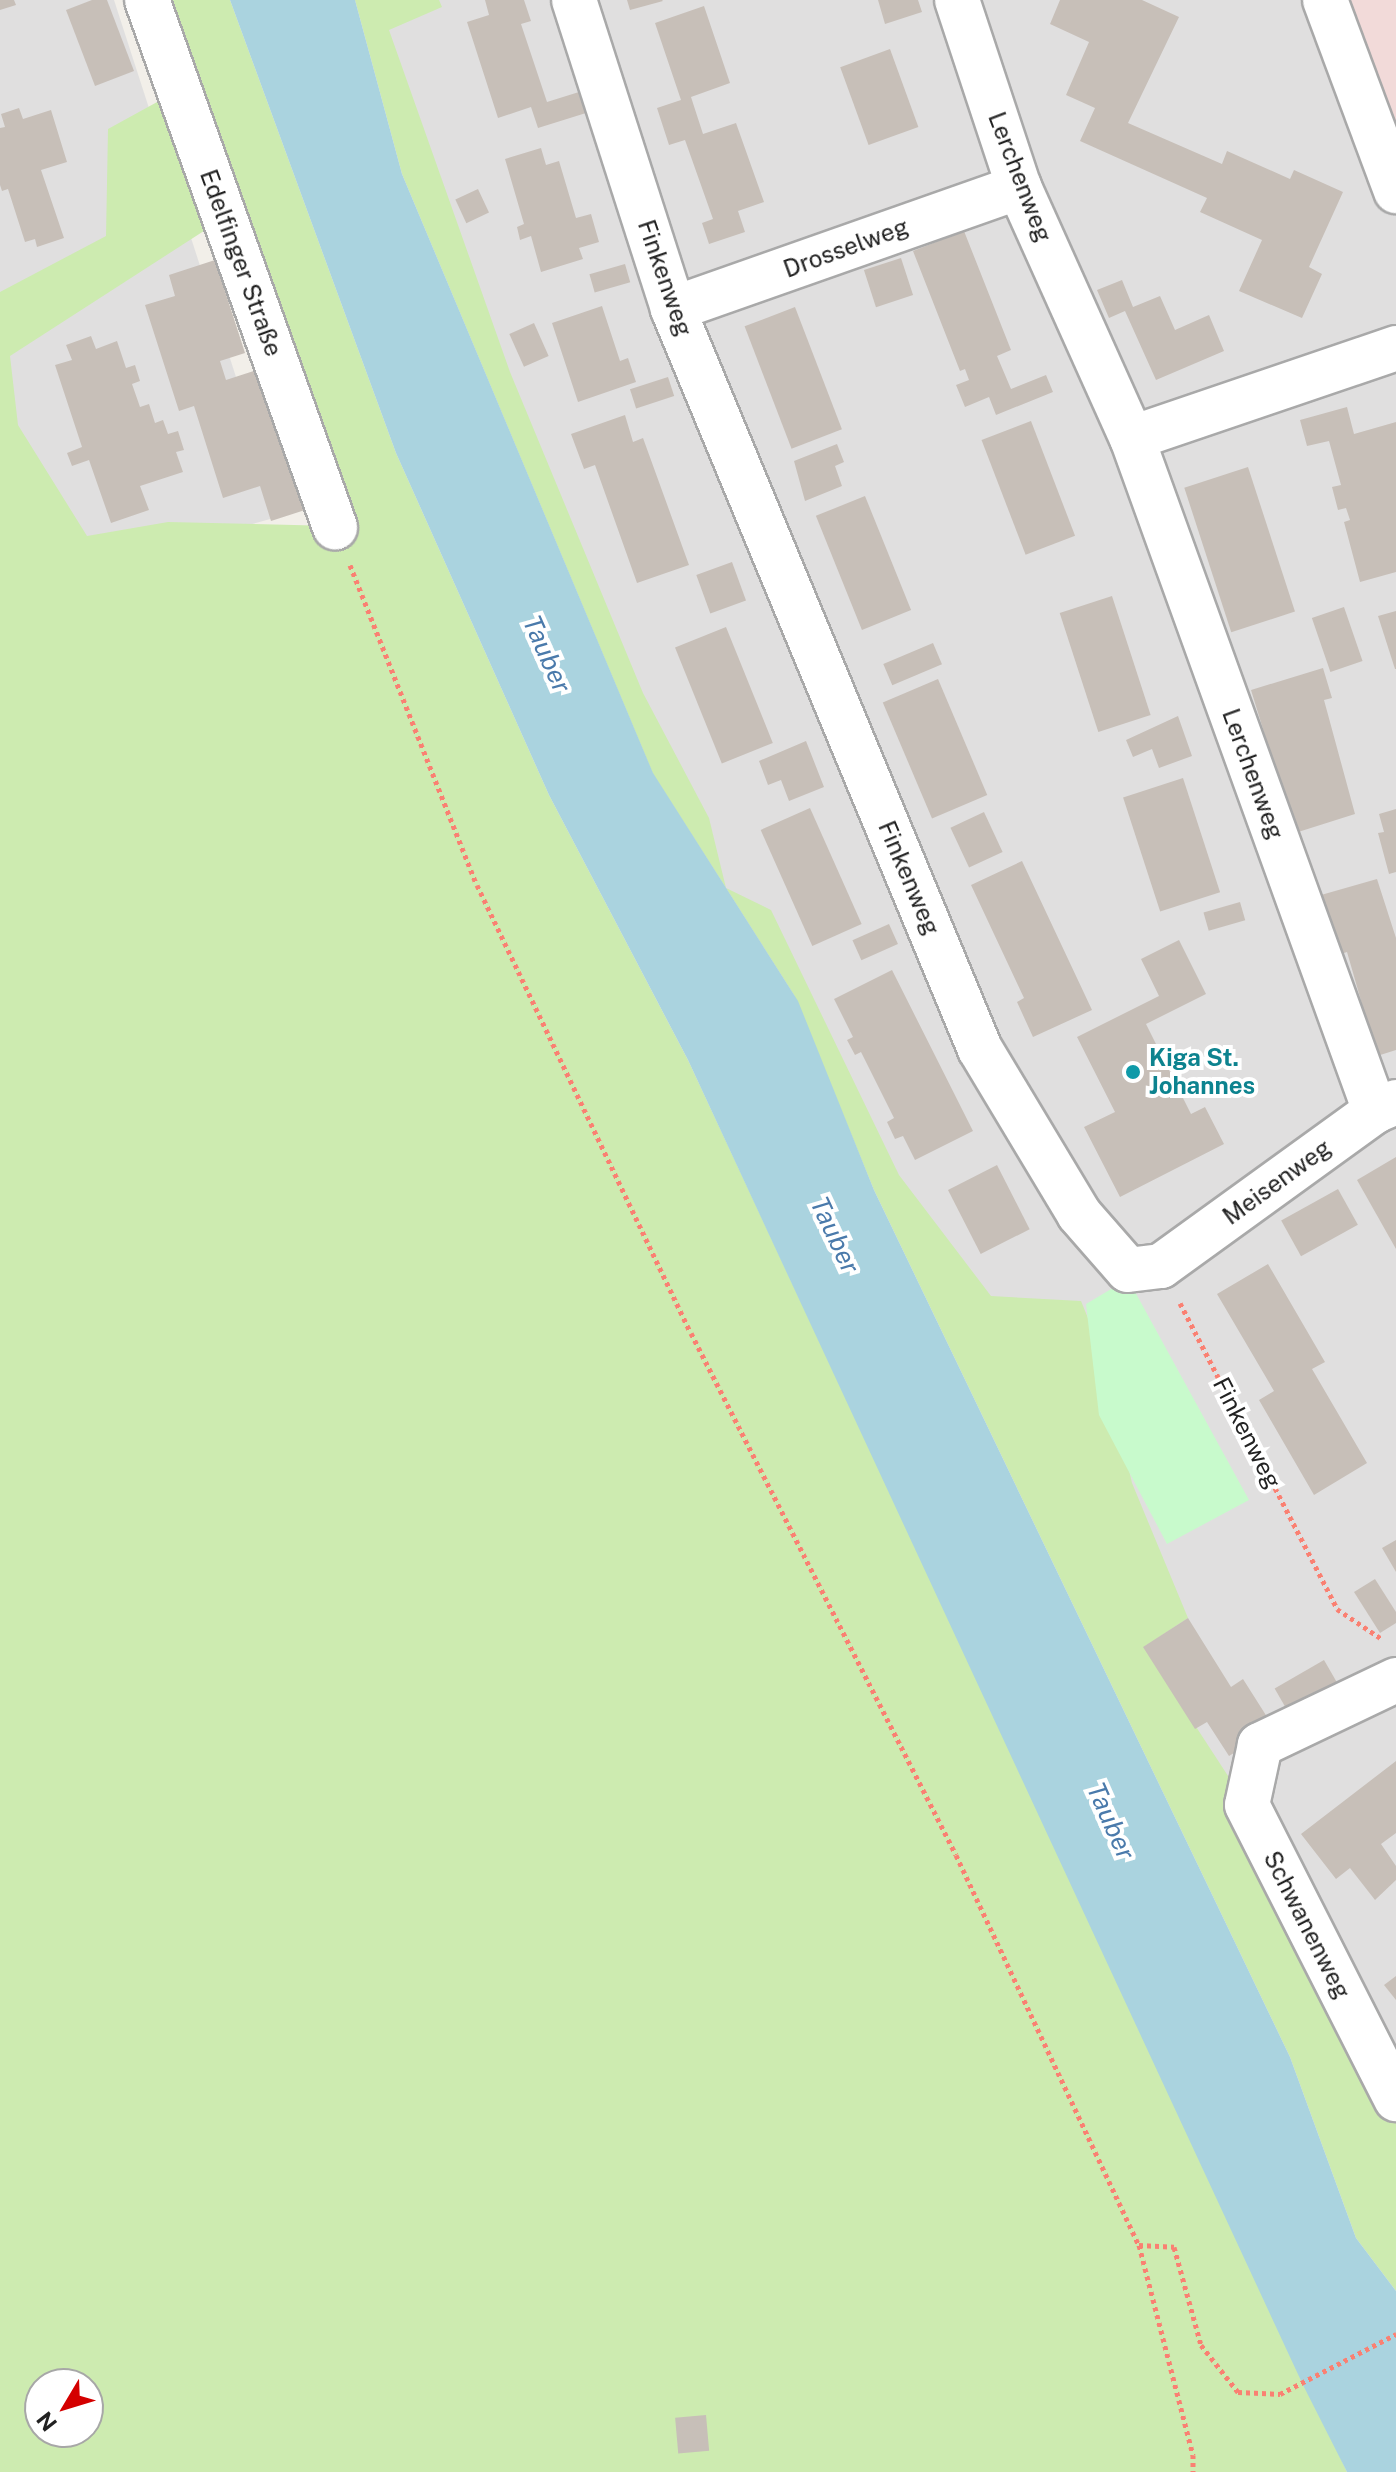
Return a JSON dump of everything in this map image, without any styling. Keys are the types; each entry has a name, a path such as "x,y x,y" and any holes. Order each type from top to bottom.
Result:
{"street":[{"name":"Edelfinger Straße","path":"147,0 335,527"},
{"name":"Finkenweg","path":"574,0 673,309 980,1049 1079,1214 1128,1270 1161,1266"},
{"name":"Lerchenweg","path":"957,0 1019,187 1132,438 1386,1106"},
{"path":"1325,0 1396,191"},
{"name":"Drosselweg","path":"673,309 1019,187"},
{"path":"1132,438 1396,348"},
{"name":"Meisenweg","path":"1161,1266 1386,1106"},
{"name":"Schwanenweg","path":"1390,1661 1260,1745 1247,1805 1396,2099"}],"path":[{"path":"335,527 477,885 691,1333 956,1855 1139,2245 1193,2455 1193,2472"},
{"name":"Finkenweg","path":"1161,1266 1337,1609 1390,1661"},
{"path":"1139,2245 1174,2247 1201,2345 1238,2392 1280,2394 1396,2334"}],"shaded area":[{"path":"0,0 114,0 281,516 50,580 0,474"},
{"path":"355,0 1325,0 1396,191 1396,2219 798,1001 653,774"},
{"path":"1325,0 1396,0 1396,191"}],"green space":[{"path":"147,0 230,0 396,453 549,795 688,1060 1347,2472 0,2472 0,292 106,236 108,129 179,90","holes":["224,218 334,526 168,522 87,536 18,425 10,356"]},
{"path":"355,0 439,0 442,7 389,30 510,372 643,693 709,818 726,888 653,774 402,174"},
{"path":"726,888 771,910 899,1175 991,1296 1081,1301 1101,1350 1132,1483 1188,1618 1144,1647 1247,1805 1396,2099 1396,2291 1356,2238 1290,2057 874,1190 794,995"},
{"path":"1128,1279 1249,1500 1167,1544 1099,1415 1086,1304"}],"water":[{"name":"Tauber","path":"230,0 355,0 402,174 653,773 798,1001 874,1190 1290,2057 1356,2238 1396,2291 1396,2472 1347,2472 1303,2385 688,1060 549,795 396,453"}],"building":[{"path":"0,0 14,0 16,5 0,10"},
{"path":"92,0 107,0 134,71 95,86 66,10"},
{"path":"485,0 524,0 531,21 521,24 547,102 579,92 586,113 538,128 531,107 498,118 467,22 489,15"},
{"path":"627,0 662,0 663,1 630,10"},
{"path":"878,0 918,0 922,12 885,24"},
{"path":"1060,0 1142,0 1179,17 1128,123 1222,164 1227,151 1290,179 1294,170 1343,192 1309,267 1322,274 1302,318 1239,291 1262,240 1200,212 1207,198 1080,141 1095,108 1066,95 1089,42 1050,24"},
{"path":"704,6 730,83 691,97 703,134 736,123 764,202 738,211 745,232 709,244 702,223 713,219 685,140 669,145 657,108 681,100 655,23"},
{"path":"890,49 918,127 869,145 840,67"},
{"path":"19,108 23,119 51,110 67,162 41,170 64,238 37,247 35,239 25,242 8,189 2,191 0,185 0,128 5,127 1,114"},
{"path":"541,148 546,165 559,161 576,218 591,214 599,242 579,248 583,259 541,272 531,236 520,240 517,227 524,224 505,159"},
{"path":"478,189 489,213 466,223 455,200"},
{"path":"964,231 1011,350 997,356 1011,389 1046,375 1053,392 996,415 989,397 965,407 956,385 969,380 965,369 960,371 913,251"},
{"path":"901,258 913,295 876,307 864,270"},
{"path":"215,260 245,353 220,361 226,380 260,369 305,510 271,521 260,486 223,498 194,406 179,411 145,305 175,296 169,275"},
{"path":"625,264 630,282 595,292 589,274"},
{"path":"1122,280 1133,307 1160,296 1175,330 1209,315 1224,351 1156,380 1125,311 1109,318 1097,290"},
{"path":"602,306 620,361 628,358 636,382 578,402 552,323"},
{"path":"795,307 842,429 792,449 745,326"},
{"path":"534,323 549,356 524,367 509,334"},
{"path":"91,336 96,349 117,341 126,368 135,365 140,381 132,384 140,407 149,404 155,423 163,420 168,434 178,431 184,450 176,452 183,472 140,486 149,510 111,523 89,460 72,466 67,453 82,447 55,365 72,360 66,345"},
{"path":"668,377 674,396 636,408 630,389"},
{"path":"1347,407 1354,434 1396,422 1396,572 1360,582 1344,522 1350,520 1346,508 1338,510 1332,487 1341,485 1329,441 1307,446 1300,420"},
{"path":"625,415 633,442 643,438 689,565 637,583 595,465 584,469 571,434"},
{"path":"1031,421 1075,536 1026,555 982,440"},
{"path":"837,444 844,462 835,466 842,486 805,501 794,461"},
{"path":"1248,467 1295,612 1231,632 1184,488"},
{"path":"865,496 911,610 862,630 816,516"},
{"path":"732,562 746,601 710,614 696,575"},
{"path":"1112,596 1151,715 1098,732 1060,613"},
{"path":"1344,607 1363,661 1330,672 1312,618"},
{"path":"1396,611 1396,669 1395,669 1378,616"},
{"path":"726,627 773,743 722,764 675,648"},
{"path":"933,643 942,664 892,685 883,664"},
{"path":"1323,668 1332,698 1324,700 1355,814 1295,833 1251,690"},
{"path":"938,679 987,795 932,818 883,702"},
{"path":"1178,716 1192,756 1159,768 1152,749 1133,757 1126,740"},
{"path":"806,741 824,787 789,801 781,780 768,785 759,761"},
{"path":"1183,778 1220,892 1160,912 1123,797"},
{"path":"810,808 862,924 812,946 761,830"},
{"path":"1396,809 1396,872 1389,874 1378,833 1384,832 1379,814"},
{"path":"984,812 1003,852 969,868 950,828"},
{"path":"1022,861 1092,1010 1033,1037 1017,1002 1024,998 971,885"},
{"path":"1377,879 1396,938 1396,1050 1377,1056 1347,952 1338,955 1321,895"},
{"path":"1240,902 1245,920 1209,931 1203,912"},
{"path":"889,924 898,944 861,960 852,940"},
{"name":"Kiga St. Johannes","path":"1179,940 1206,994 1146,1024 1191,1114 1205,1107 1224,1144 1120,1197 1084,1127 1115,1112 1077,1037 1159,996 1141,959"},
{"path":"892,970 973,1131 915,1160 903,1136 895,1139 887,1122 894,1118 861,1052 855,1055 847,1040 853,1037 834,999"},
{"path":"1396,1157 1396,1249 1357,1180"},
{"path":"997,1165 1030,1229 981,1254 948,1190"},
{"path":"1338,1189 1358,1225 1301,1256 1281,1221"},
{"path":"1268,1264 1325,1362 1312,1369 1367,1463 1314,1495 1259,1400 1274,1391 1217,1294"},
{"path":"1396,1540 1396,1572 1382,1548"},
{"path":"1375,1579 1396,1612 1396,1623 1380,1633 1354,1592"},
{"path":"1188,1618 1231,1687 1243,1679 1274,1728 1229,1756 1207,1722 1195,1729 1143,1647"},
{"path":"1324,1660 1341,1689 1292,1718 1275,1688"},
{"path":"1396,1761 1396,1833 1381,1844 1396,1866 1396,1880 1375,1900 1350,1868 1336,1879 1301,1834"},
{"path":"1396,1976 1396,2000 1384,1985"},
{"path":"706,2415 709,2451 678,2454 675,2418"}],"place":[{"name":"Kiga St. Johannes","path":"1133,1072"}]}
